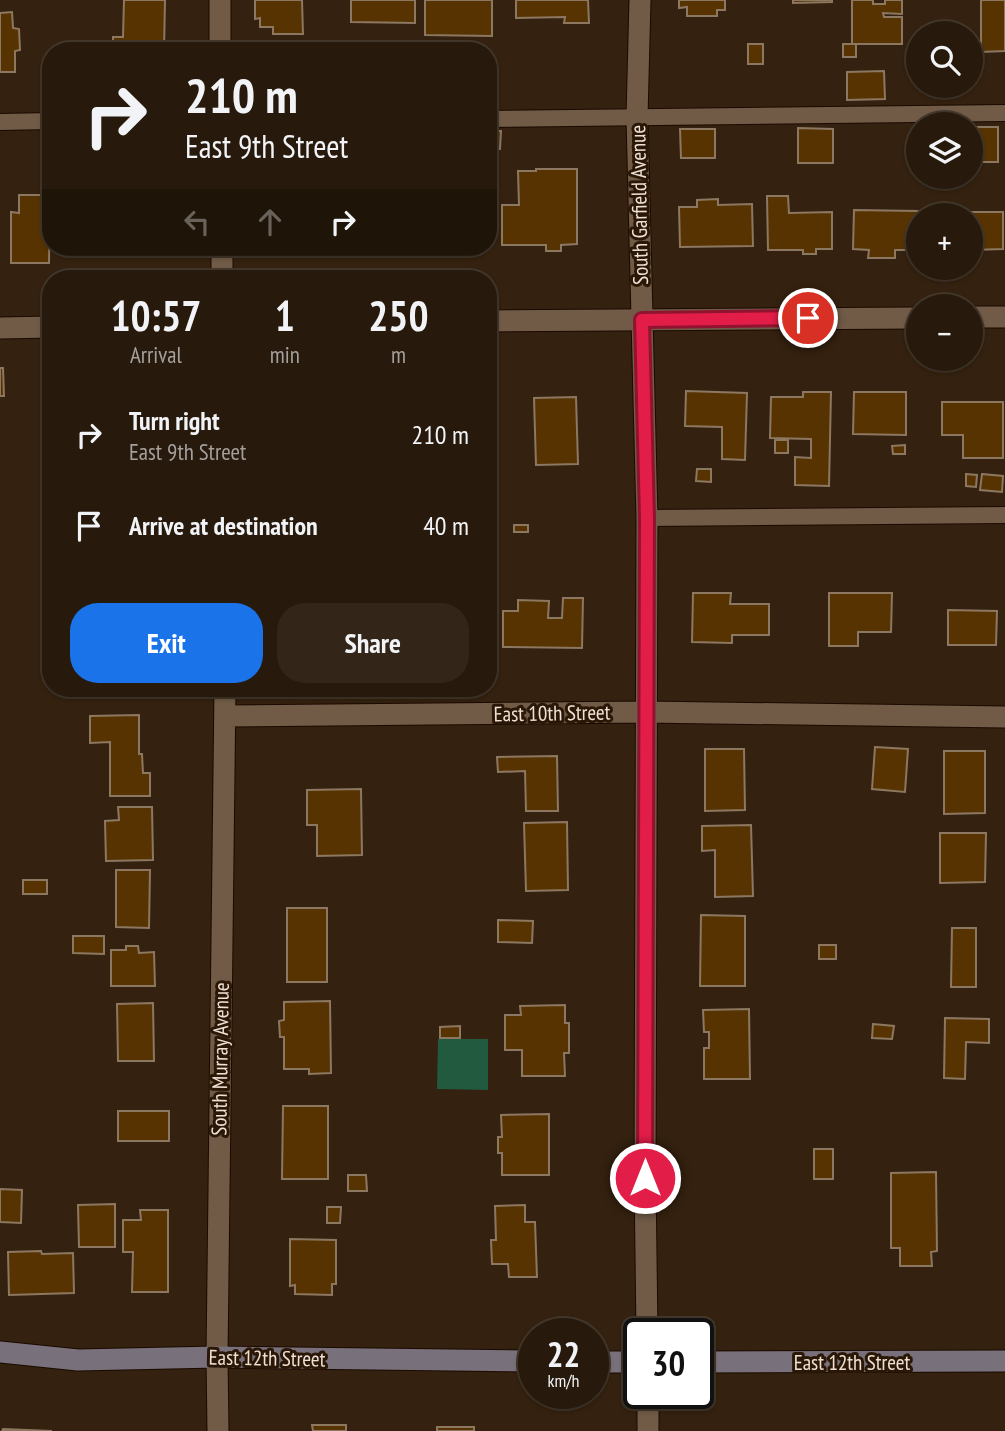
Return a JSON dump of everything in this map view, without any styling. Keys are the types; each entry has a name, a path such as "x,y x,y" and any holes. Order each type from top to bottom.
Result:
{"street":[{"path":"220,0 220,42"},
{"name":"South Garfield Avenue","path":"640,0 637,117 647,518 647,1318"},
{"path":"983,317 1005,317"},
{"path":"497,321 906,318"},
{"path":"0,328 42,327"},
{"name":"South Murray Avenue","path":"218,1431 225,697"},
{"name":"East 10th Street","path":"225,716 646,712 1005,717"},
{"name":"East 12th Street","path":"0,1352 78,1360 217,1356 518,1361"},
{"name":"East 12th Street","path":"714,1362 1005,1361"},
{"path":"648,1409 648,1431"}],"lane":[{"path":"497,118 1005,113"},
{"path":"0,122 42,121"},
{"path":"647,518 1005,515"}],"green space":[{"path":"438,1039 488,1039 488,1090 437,1089"}],"building":[{"path":"124,0 165,0 164,42 113,42 113,37 123,37"},
{"path":"255,0 302,0 303,34 273,34 273,27 260,27 260,18 255,19"},
{"path":"351,0 415,0 415,23 351,22"},
{"path":"425,0 492,0 492,36 425,35"},
{"path":"516,0 588,0 589,23 564,23 565,17 516,18"},
{"path":"679,0 725,0 725,10 717,10 717,16 687,16 687,7 679,8"},
{"path":"793,0 832,0 832,2 793,3"},
{"path":"852,0 873,0 873,4 885,4 885,0 902,0 902,14 883,13 884,17 902,17 902,44 852,44"},
{"path":"981,0 1005,0 1005,51 983,52"},
{"path":"12,12 13,28 19,29 20,50 15,51 15,72 0,72 0,13"},
{"path":"748,44 763,44 763,64 748,64"},
{"path":"843,44 856,44 856,57 843,57"},
{"path":"884,71 885,99 847,100 847,72"},
{"path":"983,127 998,127 998,162 983,162"},
{"path":"798,128 833,129 833,163 798,163"},
{"path":"680,129 715,129 715,158 681,158"},
{"path":"497,131 501,131 500,149 497,149"},
{"path":"577,169 577,244 561,245 561,251 546,251 546,245 502,245 502,205 519,205 518,171"},
{"path":"19,195 42,195 42,256 49,256 49,263 11,263 11,212 19,213"},
{"path":"767,196 788,196 789,213 832,212 832,249 816,249 816,254 803,254 803,250 768,250"},
{"path":"718,199 718,205 752,204 753,246 680,247 679,207 697,207 697,200"},
{"path":"854,210 906,211 906,250 895,250 895,258 868,258 869,250 853,249"},
{"path":"983,212 1003,212 1003,249 983,250"},
{"path":"0,368 3,368 4,396 0,396"},
{"path":"686,391 747,393 745,460 722,459 722,427 685,426"},
{"path":"803,392 831,392 829,486 795,485 795,457 811,458 811,439 770,438 771,397 803,397"},
{"path":"854,392 906,392 906,435 853,434"},
{"path":"576,397 578,464 536,465 534,398"},
{"path":"942,402 1003,402 1003,458 963,458 963,435 942,435"},
{"path":"775,440 788,440 788,453 775,453"},
{"path":"905,445 905,454 893,454 892,446"},
{"path":"697,469 711,469 711,482 696,481"},
{"path":"966,474 977,475 976,487 966,486"},
{"path":"982,474 1003,476 1002,492 980,490"},
{"path":"514,525 528,525 528,532 514,532"},
{"path":"693,593 731,593 730,604 769,604 769,635 732,635 732,643 692,642"},
{"path":"829,593 892,593 891,632 858,632 858,646 829,646"},
{"path":"563,598 583,598 582,648 503,647 503,611 518,611 518,600 549,601 548,618 562,618"},
{"path":"948,610 997,611 996,645 948,645"},
{"path":"139,715 139,754 142,754 143,773 150,773 150,796 110,796 110,742 90,743 90,716"},
{"path":"875,747 908,749 905,792 872,789"},
{"path":"705,749 744,749 745,810 705,811"},
{"path":"944,751 985,751 985,813 944,814"},
{"path":"557,756 558,811 526,811 525,771 498,772 497,757"},
{"path":"361,789 362,855 317,856 317,825 307,825 307,790"},
{"path":"118,807 152,807 153,860 106,861 105,821 119,820"},
{"path":"567,822 568,890 526,891 524,823"},
{"path":"751,825 753,896 715,897 715,850 702,851 702,826"},
{"path":"940,833 986,833 985,882 940,883"},
{"path":"116,870 150,870 149,928 116,927"},
{"path":"23,880 47,880 47,894 23,894"},
{"path":"287,908 327,908 327,982 287,982"},
{"path":"701,915 745,916 745,986 700,986"},
{"path":"498,920 533,921 532,943 498,942"},
{"path":"952,928 976,928 976,987 951,987"},
{"path":"73,936 104,936 104,954 73,953"},
{"path":"819,945 836,945 836,959 819,959"},
{"path":"126,946 138,946 139,953 154,952 155,986 111,986 111,950 126,950"},
{"path":"330,1001 331,1073 309,1074 309,1069 284,1069 284,1037 280,1037 279,1021 284,1020 284,1002"},
{"path":"153,1003 154,1061 118,1061 117,1004"},
{"path":"565,1005 565,1023 569,1023 569,1053 564,1053 565,1076 522,1076 522,1050 505,1050 505,1015 521,1015 520,1006"},
{"path":"749,1009 750,1079 704,1079 704,1048 709,1048 709,1032 704,1032 703,1010"},
{"path":"945,1018 989,1019 989,1043 966,1042 965,1079 944,1078"},
{"path":"873,1024 894,1026 892,1039 872,1038"},
{"path":"460,1026 460,1038 440,1038 440,1027"},
{"path":"283,1106 328,1106 328,1179 282,1179"},
{"path":"118,1111 169,1111 169,1141 118,1141"},
{"path":"549,1114 549,1175 502,1175 502,1153 498,1153 498,1137 502,1137 501,1115"},
{"path":"814,1149 833,1149 833,1179 814,1179"},
{"path":"936,1172 937,1251 931,1252 932,1266 900,1266 900,1248 891,1248 891,1173"},
{"path":"348,1175 366,1175 367,1191 348,1191"},
{"path":"0,1189 22,1190 21,1223 0,1222"},
{"path":"115,1204 115,1247 79,1247 78,1205"},
{"path":"525,1205 525,1222 535,1222 537,1277 509,1277 508,1264 492,1264 491,1240 496,1240 495,1206"},
{"path":"327,1207 341,1207 340,1223 327,1223"},
{"path":"140,1210 168,1210 168,1292 132,1292 133,1252 123,1252 123,1220 141,1220"},
{"path":"290,1239 336,1240 336,1284 332,1284 332,1295 295,1294 295,1285 290,1286"},
{"path":"41,1251 42,1254 73,1253 74,1293 9,1295 8,1252"},
{"path":"312,1425 346,1425 346,1431 313,1431"},
{"path":"437,1427 474,1427 474,1431 437,1431"},
{"path":"3,1429 52,1431 2,1431"}],"route":[{"path":"645,1178 647,518 642,320 808,318"}]}
